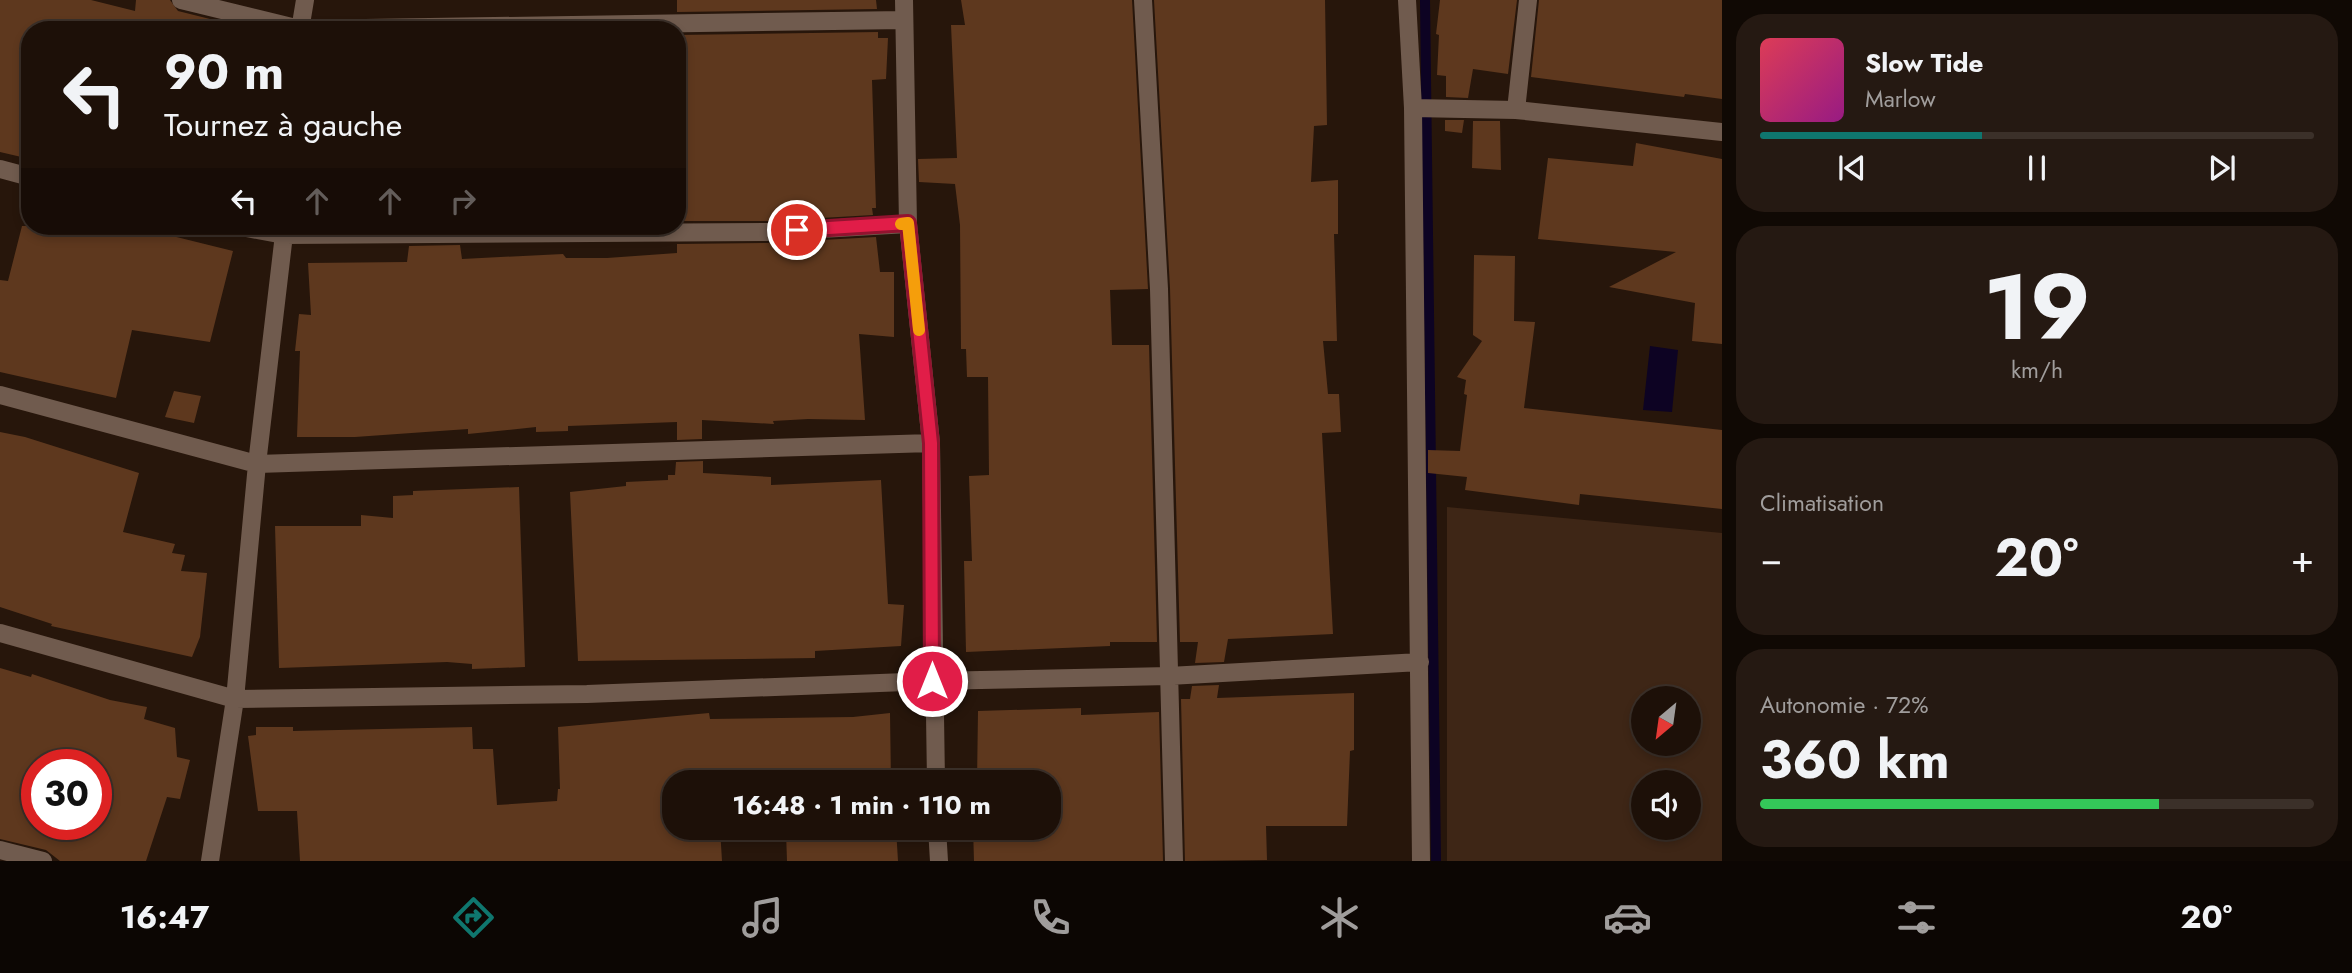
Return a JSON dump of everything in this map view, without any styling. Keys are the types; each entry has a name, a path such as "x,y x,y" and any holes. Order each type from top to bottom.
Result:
{"street":[{"path":"181,0 267,21"},
{"path":"301,21 305,0"},
{"path":"904,0 908,223 931,443 932,681 936,770"},
{"path":"1143,0 1143,41 1159,289 1174,861"},
{"path":"1407,0 1413,108 1421,861"},
{"path":"1516,110 1528,0"},
{"path":"686,23 904,20"},
{"path":"1413,108 1516,110 1722,132"},
{"path":"0,169 21,175"},
{"path":"686,232 769,232 908,223"},
{"path":"210,861 235,699 257,464 284,235"},
{"path":"0,395 257,464 931,443"},
{"path":"0,633 235,699 587,694 932,681 1169,676 1420,662"},
{"path":"938,840 939,861"},
{"path":"0,850 43,861"}],"shaded area":[{"path":"1650,346 1678,350 1672,412 1643,410"},
{"path":"1447,507 1722,533 1722,861 1447,861"}],"building":[{"path":"0,0 91,0 135,11 136,0 170,0 178,11 218,21 21,21 21,157 0,152"},
{"path":"677,0 876,0 877,9 677,12"},
{"path":"961,0 1132,0 1148,289 1110,290 1112,345 1149,345 1157,642 1110,642 1110,646 966,652 964,561 972,561 969,476 989,475 988,377 967,377 966,349 961,349 960,225 955,184 919,182 918,159 957,158 951,25 965,25"},
{"path":"1154,0 1325,0 1327,125 1314,126 1311,182 1338,180 1338,234 1334,234 1337,341 1323,341 1328,394 1339,394 1341,432 1322,433 1333,634 1228,639 1224,662 1195,663 1198,642 1180,642 1170,288"},
{"path":"1440,0 1517,0 1508,74 1473,69 1468,98 1446,97 1446,76 1437,75 1439,35 1436,34"},
{"path":"1539,0 1722,0 1722,99 1685,94 1684,97 1531,77"},
{"path":"878,32 878,38 888,38 886,79 872,80 876,208 872,208 873,215 769,221 686,221 686,35"},
{"path":"1445,120 1464,120 1462,133 1445,131"},
{"path":"1473,121 1500,121 1501,170 1472,168"},
{"path":"1636,143 1722,159 1722,344 1692,341 1695,303 1609,287 1676,252 1538,239 1548,158 1633,166"},
{"path":"21,230 21,235 168,235 233,251 210,342 132,330 116,398 0,372 0,280 8,281"},
{"path":"876,237 880,272 894,272 894,337 859,334 865,420 808,419 773,421 774,424 702,420 702,439 677,440 677,422 568,426 568,431 536,432 536,427 468,434 468,429 355,437 297,437 300,351 295,351 299,314 311,315 308,263 407,262 409,246 460,245 462,259 563,254 566,258 607,258 677,253 677,244 769,243"},
{"path":"1474,255 1515,256 1514,321 1535,322 1524,408 1722,430 1722,509 1580,494 1579,505 1465,490 1467,477 1428,473 1428,450 1460,451 1467,395 1464,394 1466,380 1457,377 1482,341 1473,335"},
{"path":"174,391 201,396 194,423 165,417"},
{"path":"0,432 25,437 139,473 123,532 175,544 172,553 185,555 181,571 207,573 200,637 192,657 51,626 52,624 0,607"},
{"path":"703,461 703,473 771,477 771,485 881,480 888,604 904,605 901,646 815,651 815,658 578,661 570,492 626,486 626,482 668,480 668,475 675,475 676,462"},
{"path":"519,487 525,667 472,669 472,664 447,662 279,668 275,526 361,526 361,515 393,518 393,496 413,495 413,491"},
{"path":"0,668 31,677 32,674 110,700 147,707 144,719 175,728 177,757 190,760 180,799 167,797 146,861 60,861 46,850 0,839"},
{"path":"1219,685 1217,698 1354,693 1354,750 1350,751 1347,826 1266,826 1267,860 1185,861 1181,699 1190,699 1192,686"},
{"path":"1081,708 1081,715 1159,712 1163,861 974,861 973,840 1061,840 1061,770 977,770 978,711"},
{"path":"709,713 710,719 853,717 890,713 891,770 662,770 662,840 721,840 722,861 300,861 297,811 258,811 248,736 256,735 256,727 293,727 293,731 472,727 473,749 493,749 497,805 557,801 560,789 558,727"},
{"path":"786,840 897,840 898,861 787,861"}],"waterway":[{"path":"1425,0 1436,861"}],"slow traffic":[{"path":"901,224 908,223 919,330"}],"route":[{"path":"797,230 908,223 931,443 932,681"}]}
